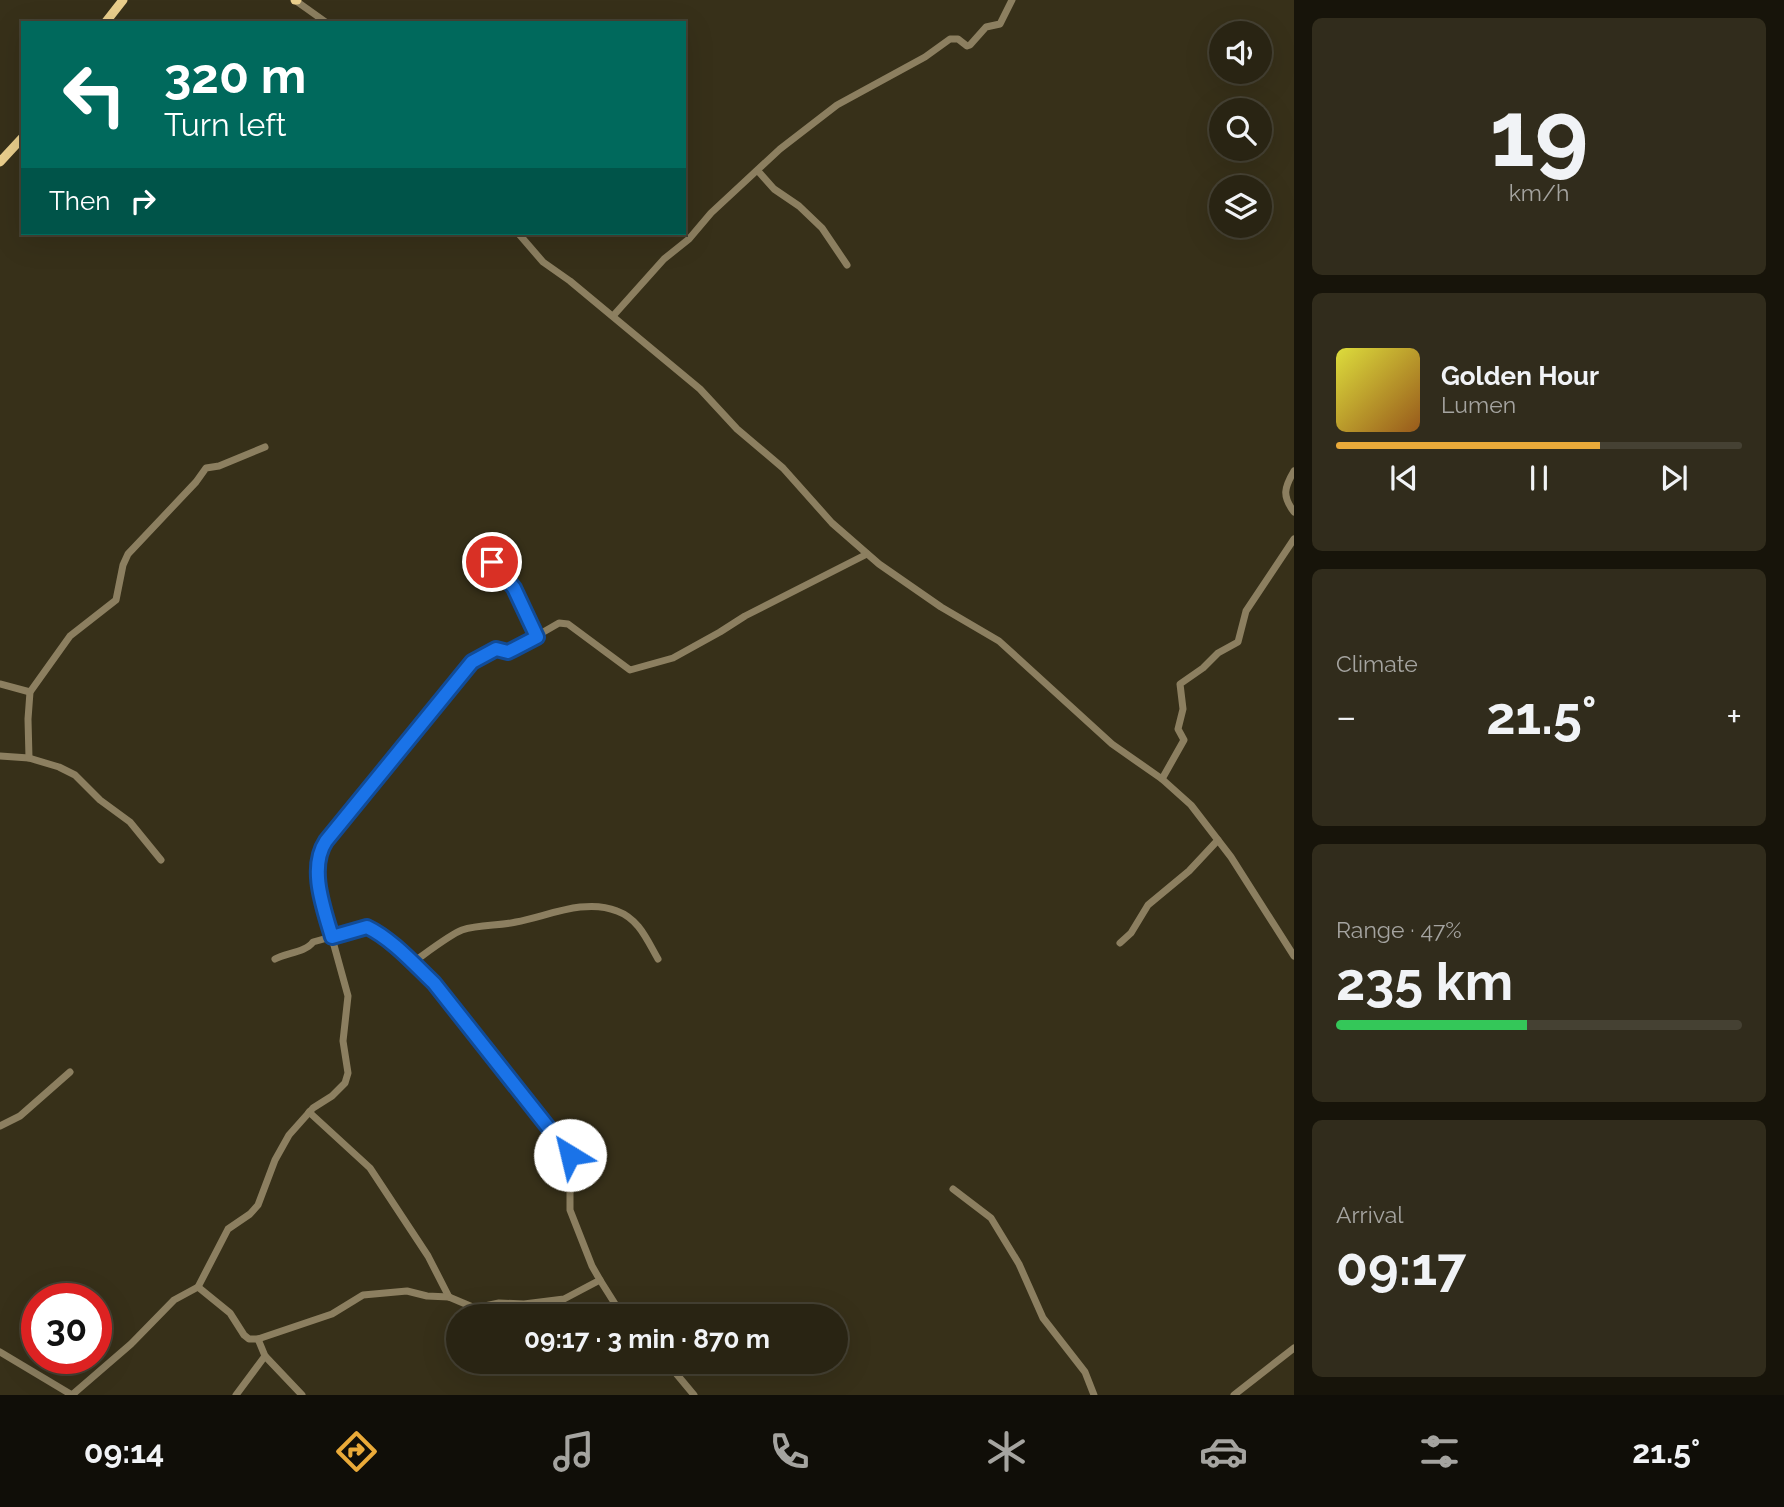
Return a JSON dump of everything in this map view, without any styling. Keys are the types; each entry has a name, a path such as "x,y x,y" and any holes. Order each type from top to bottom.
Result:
{"main road":[{"path":"107,21 123,0"},
{"path":"0,162 21,138"}],"street":[{"path":"296,0 324,21"},
{"path":"613,316 664,259 689,239 711,213 780,149 837,106 925,57 950,38 954,37 967,46 970,45 986,27 1000,24 1012,0"},
{"path":"758,171 774,190 799,206 822,228 847,265"},
{"path":"520,235 543,262 700,389 737,429 783,468 832,523 867,554 941,607 999,641 1112,744 1162,779 1191,805 1218,840 1294,956"},
{"path":"29,758 30,692 69,636 116,600 128,554 206,468 219,466 265,447"},
{"path":"1294,471 1284,488 1287,504 1294,512"},
{"path":"1162,779 1184,740 1178,729 1183,709 1180,684 1203,668 1218,653 1238,642 1246,611 1294,539"},
{"path":"0,1352 72,1395 131,1344 174,1300 198,1287 228,1229 258,1205 275,1160 289,1135 309,1112 345,1083 348,1073 343,1041 348,996 318,879 319,854 326,841 472,662 496,649 508,652 559,623 568,624 630,670 638,669 673,658 745,616 867,554"},
{"path":"492,562 514,588 537,637"},
{"path":"0,684 30,692"},
{"path":"0,756 29,758 75,775 100,800 130,821 161,860"},
{"path":"1120,943 1131,933 1148,905 1189,871 1218,840"},
{"path":"412,963 461,930 516,922 584,907 600,907 629,917 642,929 658,959"},
{"path":"275,959 288,952 308,948 313,942 367,927 434,983 570,1155 570,1210 592,1266 615,1304"},
{"path":"0,1126 20,1116 70,1072"},
{"path":"309,1112 370,1168 428,1256 449,1297"},
{"path":"953,1189 991,1218 1019,1264 1043,1318 1085,1372 1094,1395"},
{"path":"198,1287 230,1313 244,1335 249,1339 258,1339 332,1314 363,1295 407,1292 449,1297 475,1308 499,1303 565,1299 600,1280"},
{"path":"258,1339 265,1356 302,1395"},
{"path":"1234,1395 1294,1348"},
{"path":"236,1395 265,1356"},
{"path":"676,1374 694,1395"}],"route":[{"path":"492,562 514,588 537,637 508,652 496,649 472,662 321,847 318,879 332,937 367,927 434,983 570,1155"}]}
